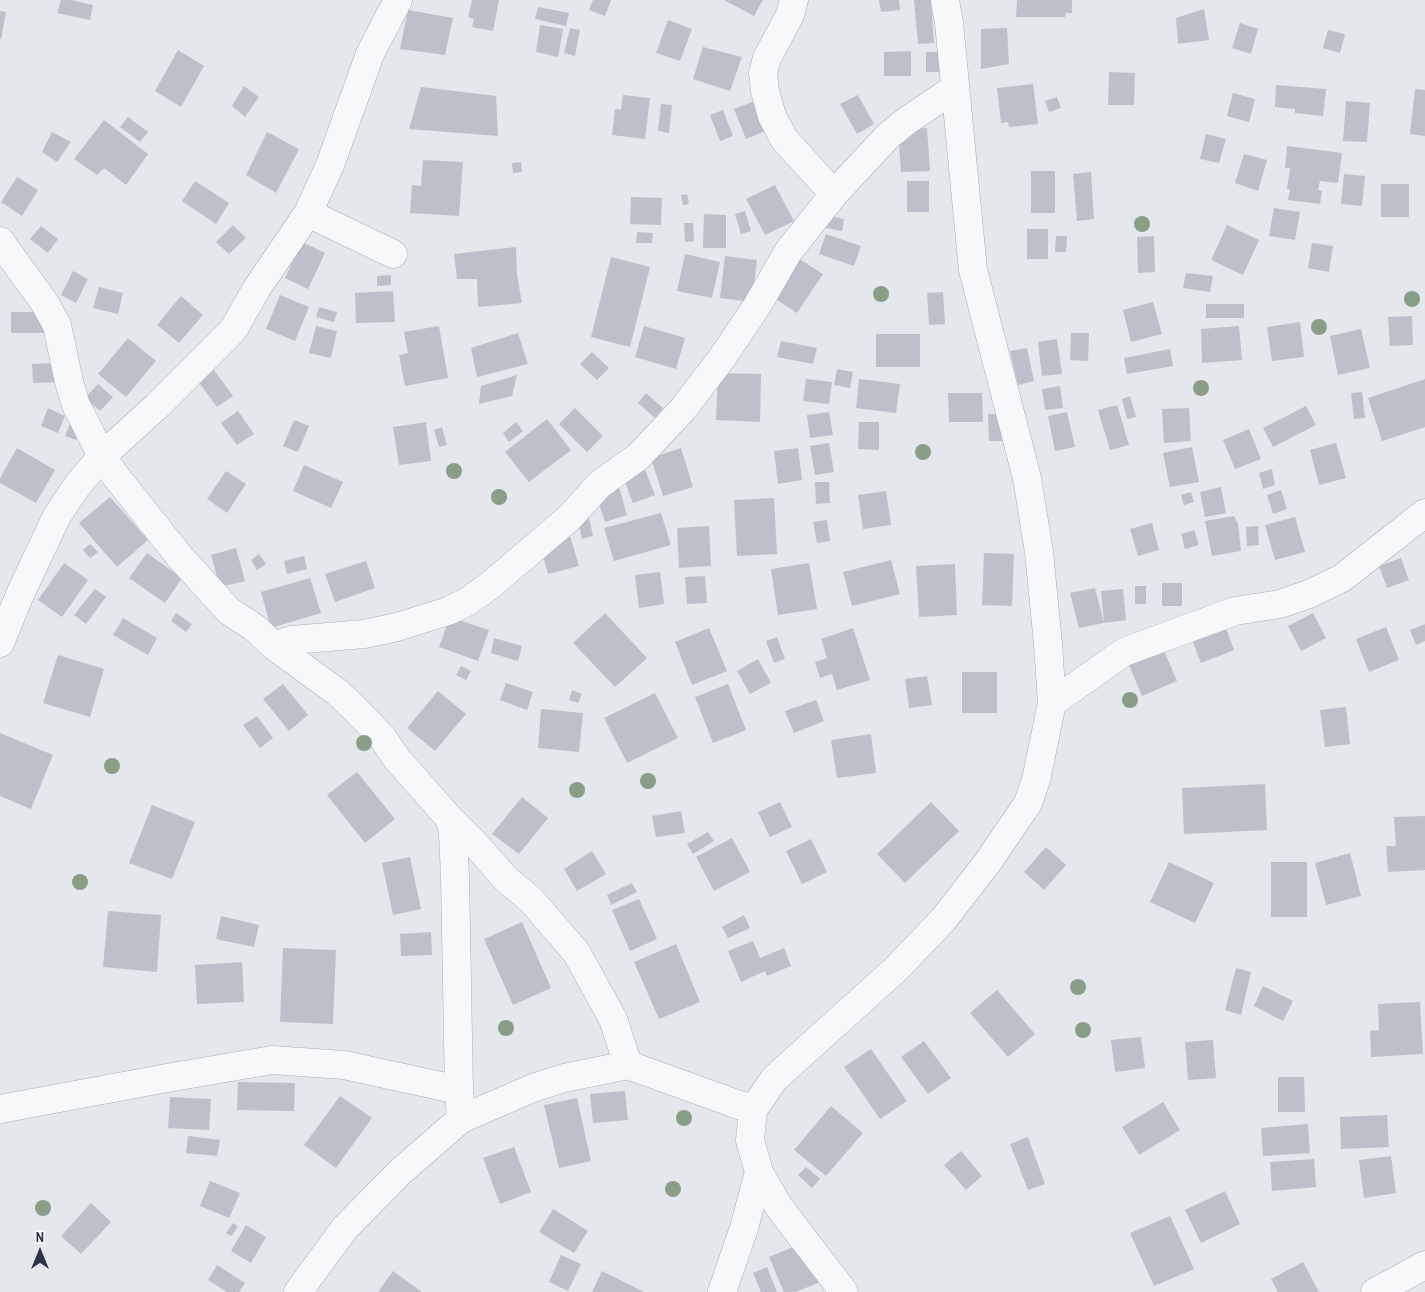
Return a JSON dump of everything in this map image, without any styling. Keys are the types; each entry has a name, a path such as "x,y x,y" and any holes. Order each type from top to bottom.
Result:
{"street":[{"path":"0,643 21,592 57,516 77,486 102,456 157,406 233,330 256,288 308,213 330,165 370,54 398,0"},
{"path":"794,0 790,15 767,58 763,73 765,91 772,116 784,139 834,194"},
{"path":"844,1292 779,1207 759,1172 750,1140 753,1110 774,1080 896,969 936,927 988,862 1028,803 1036,780 1052,704 1039,552 1027,478 973,270 949,23 945,0"},
{"path":"274,646 292,640 364,634 397,627 448,612 468,602 488,587 563,524 600,484 638,457 683,409 722,358 757,306 788,252 834,194 889,135 955,88"},
{"path":"308,213 394,254"},
{"path":"0,241 44,302 57,325 76,406 102,456 114,474 180,557 229,612 255,628 274,646 337,692 354,708 382,737 397,759 450,819 506,879 531,900 576,952 612,1019 628,1065"},
{"path":"1052,704 1124,652 1235,612 1280,604 1309,594 1342,578 1425,512"},
{"path":"450,819 453,833 456,877 461,1119"},
{"path":"0,1109 272,1060 344,1065 459,1090"},
{"path":"298,1292 345,1228 400,1172 461,1119 533,1088 564,1078 628,1065 753,1110"},
{"path":"722,1292 744,1228 759,1172"},
{"path":"1375,1292 1425,1265"}],"building":[{"path":"61,0 71,0 93,5 90,20 57,13"},
{"path":"472,0 499,0 493,31 472,27 474,19 468,17"},
{"path":"593,0 611,0 605,16 589,10"},
{"path":"724,0 763,0 754,16"},
{"path":"879,0 899,0 900,10 881,12"},
{"path":"914,0 931,0 934,43 918,44"},
{"path":"1017,0 1072,0 1072,13 1066,13 1065,17 1016,17"},
{"path":"538,7 569,13 566,26 535,19"},
{"path":"1204,9 1209,40 1178,44 1176,18"},
{"path":"408,10 453,18 445,55 400,49"},
{"path":"0,11 6,12 1,39 0,39"},
{"path":"668,20 692,29 680,61 656,53"},
{"path":"1240,23 1258,29 1251,54 1232,48"},
{"path":"540,25 563,29 558,57 536,52"},
{"path":"570,28 580,30 575,56 564,53"},
{"path":"1007,28 1009,64 981,69 981,29"},
{"path":"1328,30 1345,34 1340,53 1323,48"},
{"path":"703,47 742,57 730,91 693,79"},
{"path":"178,50 204,66 181,107 155,91"},
{"path":"911,51 911,76 884,76 884,52"},
{"path":"926,52 940,52 940,72 926,72"},
{"path":"1109,72 1135,73 1134,105 1108,105"},
{"path":"1033,84 1038,124 1009,127 1008,122 1001,123 997,88"},
{"path":"1276,85 1326,89 1323,116 1295,113 1295,109 1275,107"},
{"path":"244,86 259,97 245,117 232,106"},
{"path":"421,87 496,96 498,136 409,129"},
{"path":"1415,89 1425,90 1425,136 1410,134"},
{"path":"1233,93 1255,99 1249,122 1227,116"},
{"path":"623,95 650,98 645,139 612,135 615,109 621,110"},
{"path":"858,95 874,124 857,134 840,104"},
{"path":"1057,97 1061,108 1049,112 1045,101"},
{"path":"762,98 773,128 746,139 734,109"},
{"path":"1346,101 1370,103 1367,142 1343,141"},
{"path":"661,104 672,105 669,133 658,131"},
{"path":"723,110 733,136 720,141 710,115"},
{"path":"128,117 148,132 140,142 120,127"},
{"path":"104,120 148,154 126,185 104,168 97,175 74,159"},
{"path":"927,128 930,171 901,172 898,130"},
{"path":"52,132 71,142 57,162 42,152"},
{"path":"267,132 299,149 276,193 246,175"},
{"path":"1206,134 1226,139 1219,163 1200,159"},
{"path":"1287,146 1342,153 1338,183 1320,181 1318,190 1322,191 1320,204 1288,200 1290,189 1287,189 1290,168 1285,168"},
{"path":"1244,154 1267,160 1258,191 1235,183"},
{"path":"423,160 463,162 459,216 410,213 412,185 421,186"},
{"path":"521,162 522,172 513,173 512,163"},
{"path":"1031,171 1055,171 1055,213 1031,213"},
{"path":"1091,172 1094,219 1077,221 1073,174"},
{"path":"1344,174 1365,176 1362,206 1341,204"},
{"path":"17,177 38,190 22,216 1,202"},
{"path":"195,181 229,203 216,224 182,201"},
{"path":"907,181 929,181 929,212 907,212"},
{"path":"1381,184 1409,184 1409,217 1381,217"},
{"path":"775,185 794,221 765,235 746,199"},
{"path":"687,194 689,204 683,205 681,195"},
{"path":"631,197 662,198 661,225 630,224"},
{"path":"1274,208 1300,212 1295,240 1269,236"},
{"path":"745,211 751,231 741,234 735,214"},
{"path":"704,214 726,215 726,248 703,248"},
{"path":"829,216 844,219 842,231 826,228"},
{"path":"684,223 693,223 694,241 685,242"},
{"path":"233,225 246,238 229,254 216,242"},
{"path":"1227,225 1259,240 1243,275 1211,260"},
{"path":"41,226 58,239 48,253 30,239"},
{"path":"1027,229 1048,229 1048,259 1027,259"},
{"path":"637,232 653,233 652,243 636,243"},
{"path":"826,234 861,246 854,266 819,254"},
{"path":"1056,236 1067,236 1066,252 1055,252"},
{"path":"1154,236 1155,272 1138,273 1137,237"},
{"path":"302,242 325,253 308,289 285,278"},
{"path":"1312,243 1333,246 1329,272 1308,268"},
{"path":"516,247 517,275 522,303 478,307 477,279 457,279 454,254"},
{"path":"685,254 720,262 712,298 677,291"},
{"path":"725,256 757,260 752,302 720,298"},
{"path":"611,257 650,267 630,347 591,337"},
{"path":"796,257 823,274 797,313 771,296"},
{"path":"73,271 88,279 76,303 61,295"},
{"path":"1186,273 1213,276 1210,292 1183,288"},
{"path":"391,275 391,285 377,286 377,276"},
{"path":"99,287 123,293 118,314 93,308"},
{"path":"393,291 395,322 356,323 355,293"},
{"path":"943,292 945,324 929,325 927,293"},
{"path":"280,295 309,307 295,341 266,329"},
{"path":"181,296 203,315 179,343 157,325"},
{"path":"1153,302 1162,334 1131,342 1123,310"},
{"path":"1206,304 1244,304 1244,318 1206,318"},
{"path":"319,307 337,312 334,322 316,317"},
{"path":"11,312 45,312 45,333 11,333"},
{"path":"1412,316 1413,345 1390,346 1388,317"},
{"path":"1300,322 1304,357 1272,361 1267,327"},
{"path":"316,326 337,331 331,358 309,353"},
{"path":"439,326 448,378 405,386 399,355 408,353 404,332"},
{"path":"644,326 685,338 676,369 635,357"},
{"path":"1239,326 1242,360 1202,363 1201,329"},
{"path":"1361,329 1370,368 1338,375 1330,336"},
{"path":"518,333 528,364 477,377 471,348"},
{"path":"1071,333 1089,333 1088,361 1070,360"},
{"path":"876,334 920,334 920,367 876,367"},
{"path":"128,338 156,361 126,397 98,374"},
{"path":"1057,339 1062,374 1042,376 1038,342"},
{"path":"781,341 817,348 813,364 777,357"},
{"path":"1027,348 1034,381 1018,385 1010,351"},
{"path":"1170,349 1173,366 1127,374 1124,358"},
{"path":"592,352 609,368 597,380 580,364"},
{"path":"58,363 59,382 33,383 32,364"},
{"path":"837,369 853,372 850,388 834,385"},
{"path":"214,370 233,396 217,407 198,381"},
{"path":"718,373 761,374 760,422 716,420"},
{"path":"517,375 512,396 479,404 481,386"},
{"path":"806,379 832,382 829,404 803,401"},
{"path":"859,379 900,384 896,413 856,408"},
{"path":"1425,379 1425,427 1382,441 1368,398"},
{"path":"98,384 113,397 100,411 85,398"},
{"path":"1060,386 1063,408 1045,410 1042,389"},
{"path":"1362,392 1365,418 1354,419 1351,393"},
{"path":"646,393 663,408 655,418 638,403"},
{"path":"948,393 982,393 983,422 949,422"},
{"path":"1130,396 1136,417 1127,419 1122,399"},
{"path":"1117,405 1129,445 1110,450 1098,410"},
{"path":"1306,406 1316,425 1273,447 1263,428"},
{"path":"48,408 65,416 58,433 41,426"},
{"path":"575,408 603,436 587,452 559,424"},
{"path":"1189,408 1191,441 1164,443 1162,409"},
{"path":"238,411 254,434 237,445 221,423"},
{"path":"829,412 833,435 810,438 807,415"},
{"path":"1067,412 1075,447 1055,451 1048,416"},
{"path":"988,414 1001,414 1002,441 989,441"},
{"path":"547,419 571,450 529,482 505,452"},
{"path":"294,420 309,426 298,452 283,446"},
{"path":"71,422 81,426 76,440 65,436"},
{"path":"426,422 431,461 399,465 393,427"},
{"path":"516,422 523,431 509,442 503,433"},
{"path":"859,422 879,422 879,450 858,449"},
{"path":"442,427 447,445 439,447 434,430"},
{"path":"1249,429 1261,459 1235,469 1223,440"},
{"path":"829,443 834,472 815,475 810,446"},
{"path":"1336,443 1346,478 1319,485 1310,450"},
{"path":"1192,447 1199,482 1170,487 1163,453"},
{"path":"17,448 55,470 36,503 0,483 0,478"},
{"path":"681,448 693,487 663,496 651,458"},
{"path":"798,448 802,480 778,484 774,451"},
{"path":"304,465 343,482 331,508 293,491"},
{"path":"644,467 655,495 633,503 622,475"},
{"path":"1272,469 1275,485 1263,489 1259,473"},
{"path":"226,471 246,484 227,513 207,499"},
{"path":"815,482 829,482 830,503 816,504"},
{"path":"618,484 627,515 605,522 595,492"},
{"path":"1221,487 1226,513 1205,517 1200,492"},
{"path":"1281,490 1287,509 1273,514 1267,495"},
{"path":"886,491 891,525 863,529 858,495"},
{"path":"1191,492 1194,502 1184,505 1181,495"},
{"path":"110,497 148,540 117,567 79,523"},
{"path":"774,498 777,554 737,556 734,500"},
{"path":"661,513 671,545 614,561 604,528"},
{"path":"1234,516 1238,524 1241,551 1212,556 1205,521"},
{"path":"1295,517 1305,552 1275,560 1265,525"},
{"path":"589,518 593,536 582,539 578,521"},
{"path":"827,520 830,541 817,543 813,522"},
{"path":"1152,523 1159,550 1138,556 1130,529"},
{"path":"709,526 711,566 679,568 677,528"},
{"path":"1258,526 1259,545 1247,546 1246,527"},
{"path":"1194,530 1199,545 1185,549 1181,534"},
{"path":"570,536 579,566 548,574 540,545"},
{"path":"90,544 98,552 90,558 83,550"},
{"path":"236,548 245,581 220,587 211,555"},
{"path":"147,553 182,578 165,603 129,578"},
{"path":"984,553 1014,554 1012,606 982,605"},
{"path":"259,554 266,564 257,570 251,560"},
{"path":"304,556 307,569 287,574 284,561"},
{"path":"1401,558 1409,580 1387,588 1379,566"},
{"path":"891,560 900,594 852,606 843,572"},
{"path":"366,561 375,588 335,602 325,574"},
{"path":"64,563 88,580 62,617 38,600"},
{"path":"809,563 817,609 778,615 771,569"},
{"path":"955,564 957,615 919,617 916,566"},
{"path":"660,572 664,604 639,608 635,575"},
{"path":"705,576 707,603 687,604 685,577"},
{"path":"310,578 321,613 271,628 261,592"},
{"path":"1162,583 1182,583 1182,606 1162,606"},
{"path":"1135,586 1146,586 1146,604 1135,604"},
{"path":"1095,588 1104,623 1079,628 1070,593"},
{"path":"95,589 106,597 86,624 74,615"},
{"path":"1123,589 1126,620 1104,623 1101,591"},
{"path":"176,613 192,624 186,632 171,621"},
{"path":"605,613 647,658 615,687 573,643"},
{"path":"1313,613 1326,638 1301,651 1288,626"},
{"path":"450,617 489,630 478,661 439,647"},
{"path":"123,618 157,638 148,655 113,635"},
{"path":"1223,620 1234,650 1201,663 1189,632"},
{"path":"1425,624 1425,641 1416,645 1410,630"},
{"path":"1386,627 1399,660 1369,672 1356,639"},
{"path":"709,628 727,671 692,685 675,642"},
{"path":"853,628 870,680 837,690 832,674 820,678 815,662 827,658 821,639"},
{"path":"777,637 785,659 774,663 766,641"},
{"path":"494,638 522,646 518,661 491,653"},
{"path":"1161,644 1177,681 1142,696 1126,658"},
{"path":"58,655 104,669 90,717 43,703"},
{"path":"758,659 771,683 750,694 737,671"},
{"path":"461,666 471,671 466,680 456,675"},
{"path":"962,672 997,672 997,713 962,713"},
{"path":"927,676 932,705 909,708 905,679"},
{"path":"506,683 533,692 527,710 500,700"},
{"path":"283,684 308,715 289,731 263,699"},
{"path":"728,684 746,730 713,743 695,697"},
{"path":"572,690 582,694 578,703 569,700"},
{"path":"438,691 466,714 435,751 407,728"},
{"path":"655,693 678,738 627,763 604,718"},
{"path":"816,700 824,721 794,733 785,711"},
{"path":"1346,707 1350,744 1325,747 1320,710"},
{"path":"541,709 583,713 579,752 538,748"},
{"path":"257,716 273,738 260,748 243,725"},
{"path":"0,733 53,755 31,809 0,796"},
{"path":"871,734 876,773 837,778 831,740"},
{"path":"357,772 395,819 365,843 327,795"},
{"path":"1265,784 1267,830 1184,834 1182,788"},
{"path":"522,797 548,818 519,854 492,834"},
{"path":"780,802 792,827 770,837 758,812"},
{"path":"931,802 959,831 905,883 877,854"},
{"path":"152,805 195,822 172,879 129,863"},
{"path":"681,811 685,833 656,837 652,816"},
{"path":"1425,816 1425,870 1388,872 1386,846 1396,846 1394,817"},
{"path":"708,832 714,841 693,854 687,844"},
{"path":"732,838 750,872 714,891 696,857"},
{"path":"811,839 827,872 802,884 786,851"},
{"path":"1046,847 1066,865 1044,890 1024,872"},
{"path":"592,851 606,874 577,891 564,869"},
{"path":"1350,853 1361,896 1326,905 1315,863"},
{"path":"410,857 421,909 393,915 382,863"},
{"path":"1169,862 1214,883 1195,923 1150,902"},
{"path":"1271,862 1307,862 1307,917 1271,917"},
{"path":"632,883 637,892 611,905 607,895"},
{"path":"639,899 657,939 630,951 612,910"},
{"path":"108,911 161,915 157,972 103,967"},
{"path":"744,915 750,928 728,938 722,927"},
{"path":"221,916 259,925 254,947 216,939"},
{"path":"522,922 551,988 513,1005 484,939"},
{"path":"431,932 432,955 401,956 400,934"},
{"path":"753,941 760,958 784,948 791,966 767,976 765,971 741,982 728,951"},
{"path":"676,944 700,1002 659,1019 634,962"},
{"path":"283,948 336,950 333,1024 280,1022"},
{"path":"242,962 244,1002 197,1004 195,965"},
{"path":"1236,968 1251,972 1241,1015 1225,1010"},
{"path":"1263,986 1293,1001 1283,1021 1254,1006"},
{"path":"997,990 1035,1034 1008,1057 970,1013"},
{"path":"1420,1002 1423,1054 1371,1057 1370,1031 1379,1030 1378,1004"},
{"path":"1141,1037 1145,1068 1115,1072 1111,1040"},
{"path":"1213,1040 1216,1078 1188,1080 1185,1042"},
{"path":"924,1041 951,1078 928,1094 901,1057"},
{"path":"871,1049 907,1101 880,1119 844,1067"},
{"path":"1278,1077 1304,1077 1305,1112 1278,1112"},
{"path":"238,1082 295,1083 294,1111 237,1110"},
{"path":"625,1091 628,1120 593,1123 590,1094"},
{"path":"340,1096 372,1118 336,1168 304,1145"},
{"path":"170,1097 211,1099 209,1130 168,1128"},
{"path":"577,1098 591,1161 559,1168 544,1105"},
{"path":"1163,1102 1180,1130 1139,1155 1122,1127"},
{"path":"831,1106 863,1133 826,1176 794,1150"},
{"path":"1387,1115 1389,1147 1341,1149 1340,1117"},
{"path":"1308,1124 1310,1153 1263,1156 1261,1128"},
{"path":"188,1136 220,1140 217,1156 186,1153"},
{"path":"1028,1137 1045,1184 1028,1190 1010,1144"},
{"path":"514,1147 531,1192 500,1204 483,1158"},
{"path":"961,1151 982,1176 966,1190 944,1165"},
{"path":"1391,1156 1396,1193 1364,1198 1359,1160"},
{"path":"1314,1159 1316,1187 1272,1191 1270,1162"},
{"path":"806,1167 820,1179 812,1188 798,1175"},
{"path":"210,1181 240,1193 229,1218 200,1206"},
{"path":"1225,1191 1240,1224 1201,1243 1185,1210"},
{"path":"91,1203 111,1222 81,1254 61,1236"},
{"path":"553,1209 588,1231 574,1253 539,1232"},
{"path":"1170,1216 1194,1269 1154,1286 1130,1233"},
{"path":"233,1223 238,1227 231,1236 226,1233"},
{"path":"246,1225 266,1237 251,1263 231,1251"},
{"path":"803,1243 820,1282 796,1292 784,1292 769,1257"},
{"path":"561,1255 581,1264 568,1291 549,1282"},
{"path":"1303,1262 1319,1292 1278,1292 1271,1279"},
{"path":"217,1265 245,1283 239,1292 227,1292 208,1280"},
{"path":"767,1267 777,1292 761,1292 753,1273"},
{"path":"393,1271 422,1292 378,1292"},
{"path":"602,1271 644,1292 592,1292"}]}
